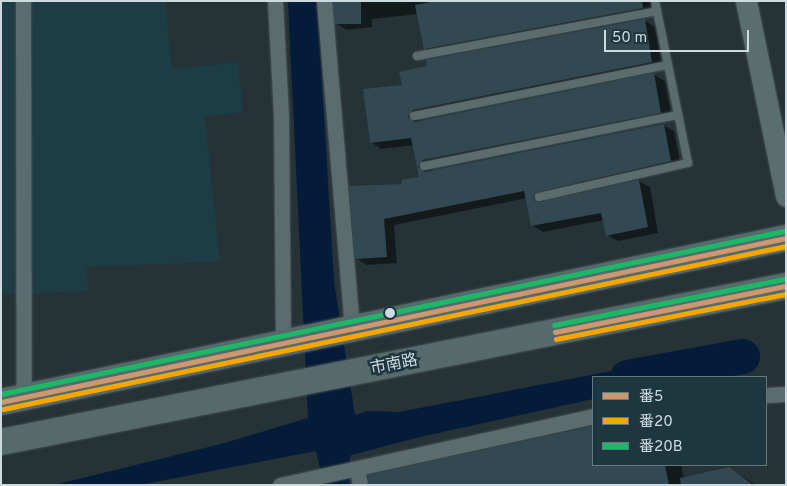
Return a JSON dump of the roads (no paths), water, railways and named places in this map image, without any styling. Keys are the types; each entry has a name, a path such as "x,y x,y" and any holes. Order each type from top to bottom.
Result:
{"highway":[{"path":"12,400 288,344 786,238"},
{"name":"市南路","path":"1,442 786,286"}],"main road":[{"path":"746,1 779,132 786,196"}],"street":[{"path":"12,400 23,1"},
{"path":"275,1 281,115 288,344"},
{"path":"324,1 350,331"},
{"path":"767,395 786,394"},
{"path":"280,485 315,480 592,416"},
{"path":"353,470 360,485"}],"lane":[{"path":"539,197 688,163 655,1"},
{"path":"417,56 656,11"},
{"path":"414,116 668,65"},
{"path":"424,166 678,115"}],"water":[{"path":"288,1 317,1 334,282 355,415 368,411 399,412 721,350 737,356 726,371 701,376 592,376 592,399 420,437 351,455 347,469 350,485 324,485 316,451 140,485 54,485 221,444 308,418"}],"waterway":[{"path":"632,376 742,356"}]}
